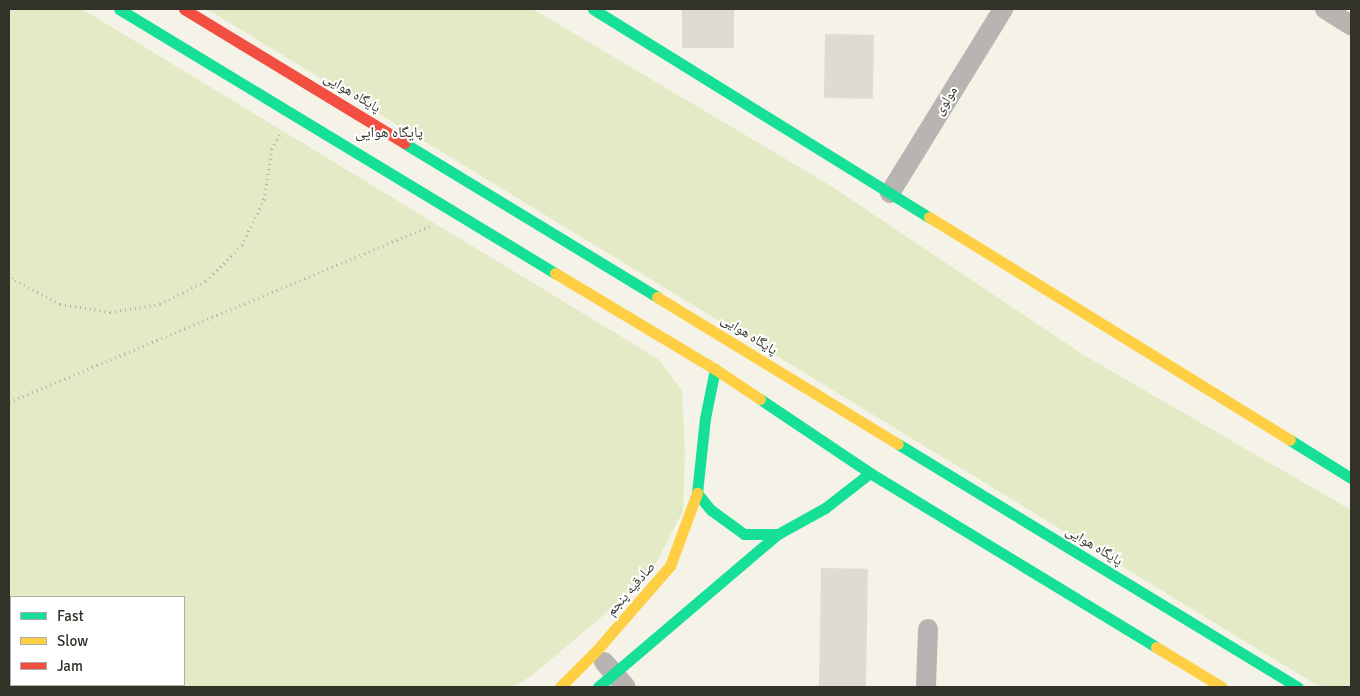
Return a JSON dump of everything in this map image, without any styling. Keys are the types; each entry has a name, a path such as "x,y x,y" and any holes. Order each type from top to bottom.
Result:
{"main road":[{"path":"119,9 293,114 318,125 458,214 714,369 870,474 1222,687"},
{"name":"پایگاه هوایی","path":"184,9 332,104 1298,687"},
{"path":"592,9 1351,478"},
{"name":"صادقیه پنجم","path":"560,687 596,651 670,566 697,493 704,418 714,369"},
{"path":"598,687 612,673 778,534 825,508 870,474"},
{"path":"697,493 711,510 744,534 778,534"}],"street":[{"name":"مولوی","path":"890,193 1003,9"},
{"path":"1325,9 1351,25"},
{"path":"926,687 928,629"},
{"path":"596,651 612,673 626,687"}],"path":[{"path":"9,274 15,280 60,304 110,312 160,304 206,281 242,245 264,199 272,149 293,114"},
{"path":"9,402 404,239 458,214"}],"green space":[{"path":"9,9 82,9 658,359 682,391 685,453 683,511 655,565 605,614 530,677 512,687 9,687"},
{"path":"207,9 533,9 831,186 1082,354 1351,510 1351,687 1320,687"}],"building":[{"path":"682,9 734,9 734,48 682,48"},
{"path":"825,34 874,35 873,99 824,98"},
{"path":"821,568 868,569 866,687 819,687"}],"traffic: fast":[{"path":"119,9 555,273"},
{"path":"593,9 929,217"},
{"path":"404,143 657,297"},
{"path":"715,369 705,418 697,493 711,510 744,534 778,534 825,508 870,473"},
{"path":"760,399 870,473 1156,647"},
{"path":"1290,440 1351,478"},
{"path":"898,444 1298,687"},
{"path":"598,687 778,534"}],"traffic: slow":[{"path":"929,217 1290,440"},
{"path":"555,273 715,369 760,399"},
{"path":"657,297 898,444"},
{"path":"560,687 596,651 670,566 697,493"},
{"path":"1156,647 1222,687"}],"traffic: jam":[{"path":"184,9 404,143"}],"district":[{"name":"پایگاه هوایی","path":"389,133"}]}
